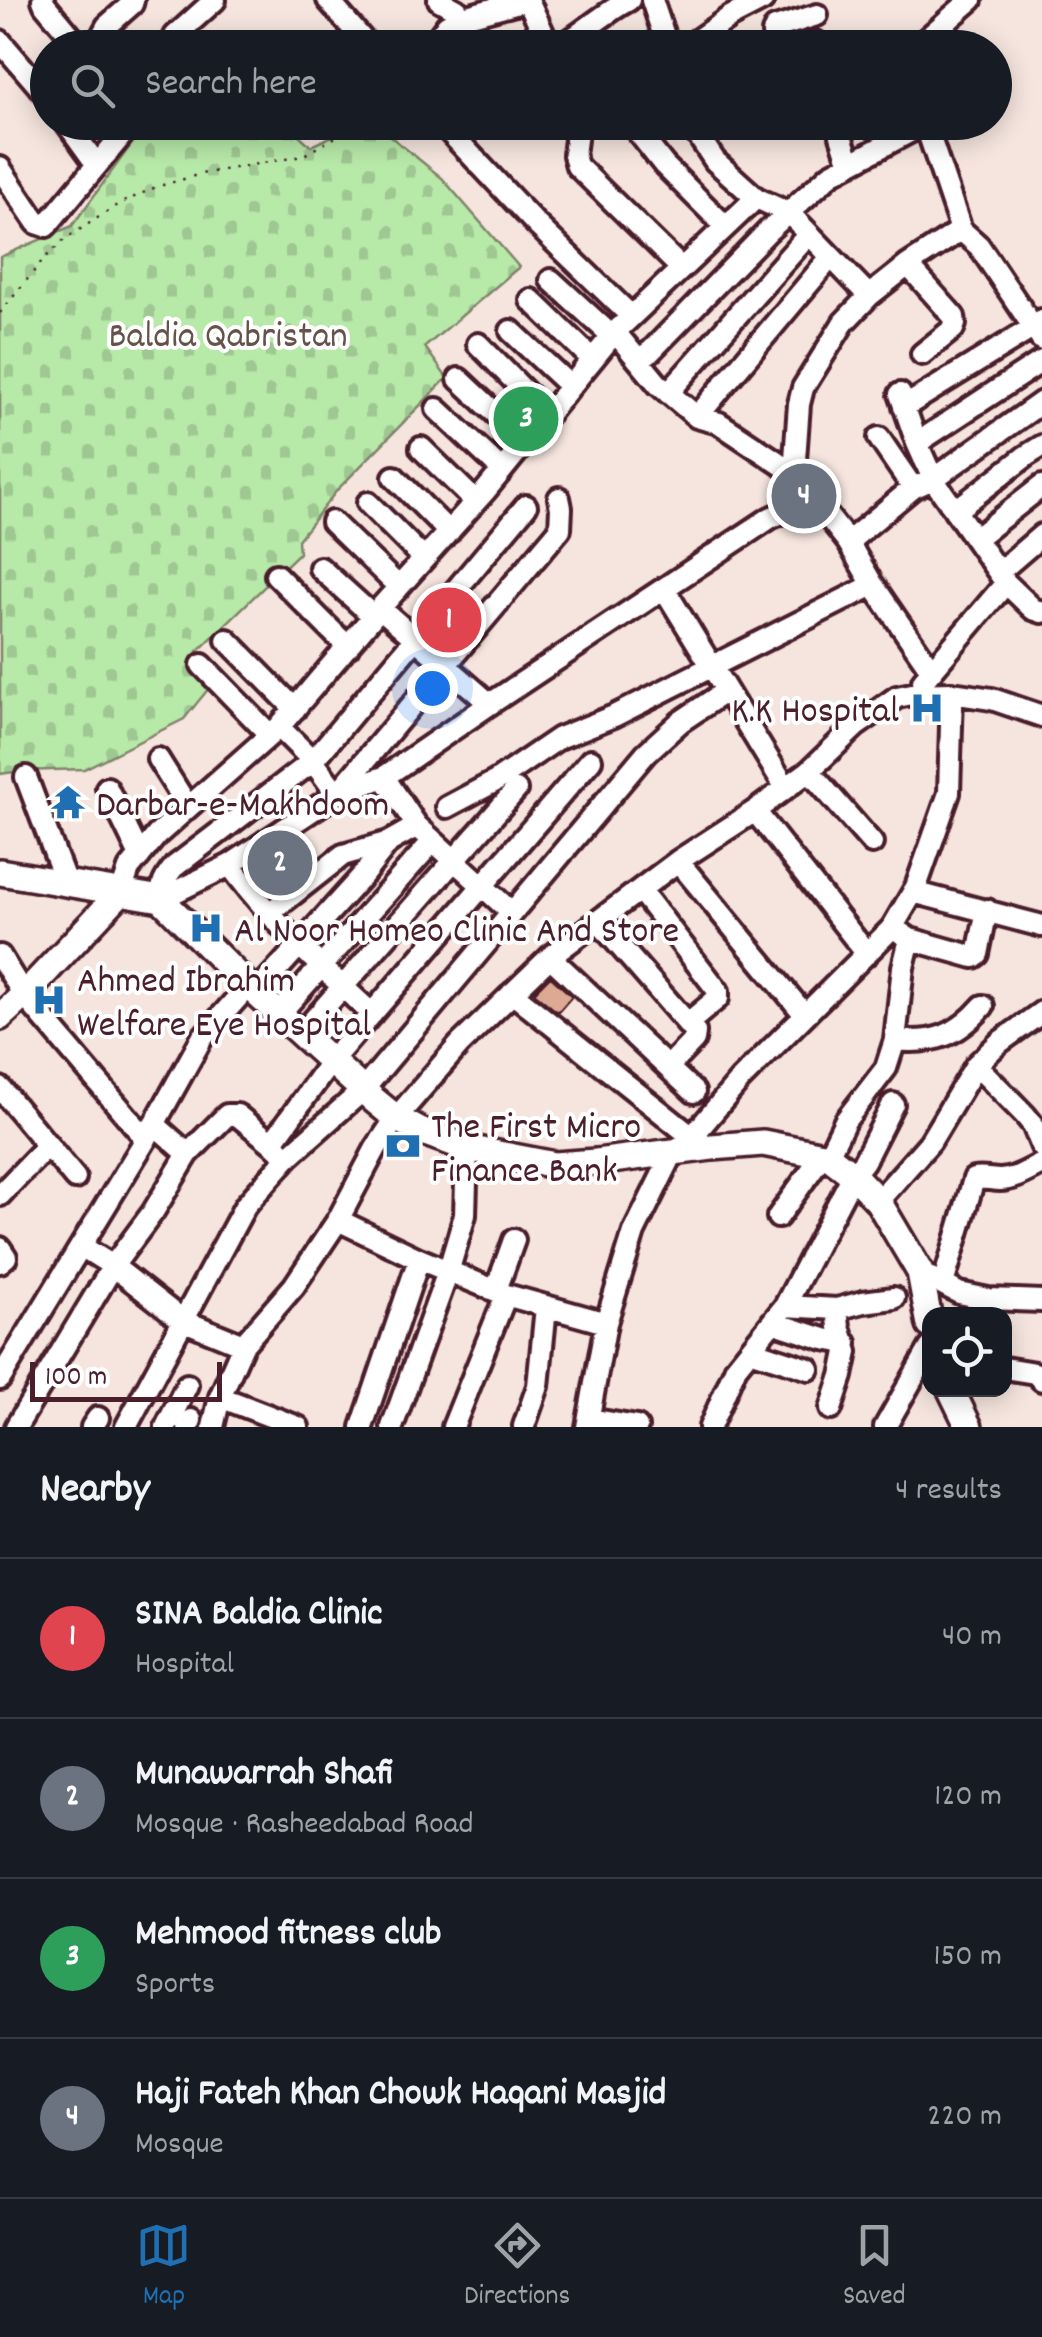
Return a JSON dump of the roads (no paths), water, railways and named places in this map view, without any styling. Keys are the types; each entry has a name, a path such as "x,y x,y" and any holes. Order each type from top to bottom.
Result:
{"main road":[{"path":"0,872 161,899 252,990 396,1118 468,1148 555,1164 596,1162 682,1145 763,1143 826,1155 878,1201 932,1278 931,1307"},
{"path":"0,1016 120,892"},
{"path":"954,1397 969,1427"}],"street":[{"path":"44,0 67,30"},
{"path":"105,30 133,0"},
{"path":"328,0 354,30"},
{"path":"443,30 453,7 527,0 541,30"},
{"path":"588,30 630,0"},
{"path":"652,0 662,30"},
{"path":"711,30 763,0"},
{"path":"937,30 971,0"},
{"path":"180,30 208,2"},
{"path":"775,30 817,14"},
{"path":"0,41 30,76"},
{"path":"79,140 97,166"},
{"path":"0,168 41,226 46,226 119,140"},
{"path":"457,140 631,316"},
{"path":"576,140 577,166 681,268"},
{"path":"645,140 725,226"},
{"path":"702,140 716,160 756,198 789,213 868,296"},
{"path":"841,140 850,164"},
{"path":"638,360 651,352 769,230 831,174 895,140"},
{"path":"931,140 961,230 979,246 1039,329 902,401 933,479 1003,578 1032,610 1042,612"},
{"path":"120,892 129,869 156,835 295,709 614,334 756,198"},
{"path":"794,473 803,388 844,322 868,296 961,230"},
{"path":"668,393 809,234"},
{"path":"697,417 831,257"},
{"path":"908,266 956,324 922,354"},
{"path":"551,280 614,334 668,393 697,417 718,424 794,473 848,542 932,671"},
{"path":"531,300 592,359"},
{"path":"511,331 570,386"},
{"path":"478,344 547,414"},
{"path":"917,443 1042,361"},
{"path":"459,380 525,441"},
{"path":"848,542 912,488 933,479 1042,402"},
{"path":"437,409 502,470"},
{"path":"880,438 912,488"},
{"path":"956,511 1042,446"},
{"path":"421,448 475,502"},
{"path":"394,477 448,532"},
{"path":"975,539 1042,486"},
{"path":"337,794 560,528 559,498"},
{"path":"526,506 313,761 174,867 161,886 161,899 230,865 337,794 384,777 770,518 814,499"},
{"path":"368,503 424,559"},
{"path":"332,522 399,587"},
{"path":"912,694 1003,578 1042,536"},
{"path":"320,568 416,638 490,704"},
{"path":"276,575 348,647"},
{"path":"447,807 560,738 614,716 873,585"},
{"path":"665,590 786,788"},
{"path":"227,640 295,709"},
{"path":"202,664 274,731 313,761 337,794"},
{"path":"280,1149 363,1090 646,753 680,722 726,692"},
{"path":"778,1217 886,1068 895,1040 903,967 901,934 949,794 952,693"},
{"path":"213,1427 220,1396 243,1345 294,1286 338,1220 396,1118 460,1044 550,956 809,771 856,726 897,697 952,693 992,699 1042,716"},
{"path":"158,759 188,807"},
{"path":"126,1427 245,1206 331,1060 591,760"},
{"path":"809,771 872,843"},
{"path":"26,777 66,883"},
{"path":"384,777 417,826 511,912"},
{"path":"107,788 140,856"},
{"path":"301,1034 516,790"},
{"path":"755,811 866,954"},
{"path":"268,914 344,855 389,842 417,826"},
{"path":"279,1014 433,841"},
{"path":"0,1379 150,1132 202,1038 298,945 363,876 389,842"},
{"path":"678,861 806,1015"},
{"path":"230,865 268,914 372,1014"},
{"path":"640,890 718,991 718,998 688,1024"},
{"path":"913,892 1042,926"},
{"path":"637,1427 588,1423 606,1323 634,1232 682,1145 740,1080 866,954 901,934 974,957 978,954 986,910"},
{"path":"598,921 694,1032 694,1040 668,1068"},
{"path":"0,956 24,995 150,1132 188,1154"},
{"path":"550,956 694,1092"},
{"path":"512,993 682,1145"},
{"path":"895,1040 935,1040 969,1022 983,1006"},
{"path":"878,1201 930,1142 976,1065 1042,1012"},
{"path":"976,1065 1025,1115 1042,1147"},
{"path":"0,1088 74,1178"},
{"path":"710,1427 736,1367 779,1314 892,1104"},
{"path":"16,1427 113,1266 153,1212 188,1154 232,1114 280,1149"},
{"path":"0,1196 48,1145"},
{"path":"392,1427 465,1215 468,1148"},
{"path":"1042,1164 1012,1179 974,1179 932,1278 959,1293 1042,1302"},
{"path":"338,1220 501,1293 606,1323"},
{"path":"454,1427 501,1293 514,1240"},
{"path":"81,1246 182,1320 243,1345"},
{"path":"0,1248 6,1257 0,1262"},
{"path":"362,1427 418,1258"},
{"path":"779,1314 837,1309 894,1298"},
{"path":"524,1426 538,1386 546,1307"},
{"path":"831,1410 847,1352 837,1309"},
{"path":"779,1314 824,1339 846,1343"},
{"path":"750,1350 809,1369"},
{"path":"884,1427 922,1362"},
{"path":"1012,1368 1040,1370"},
{"path":"166,1427 186,1384"},
{"path":"220,1396 298,1427"}],"place":[{"name":"Mehmood fitness club","path":"526,419"},
{"name":"Haji Fateh Khan Chowk Haqani Masjid","path":"804,496"},
{"name":"SINA Baldia Clinic","path":"449,620"},
{"name":"K.K Hospital","path":"927,708"},
{"name":"Darbar-e-Makhdoom","path":"68,802"},
{"name":"Munawarrah Shafi","path":"280,863"},
{"name":"Al Noor Homeo Clinic And Store","path":"206,928"},
{"name":"Ahmed Ibrahim Welfare Eye Hospital","path":"49,1000"},
{"name":"The First Micro Finance Bank","path":"403,1146"}],"park label":[{"name":"Baldia Qabristan","path":"228,333"}]}
